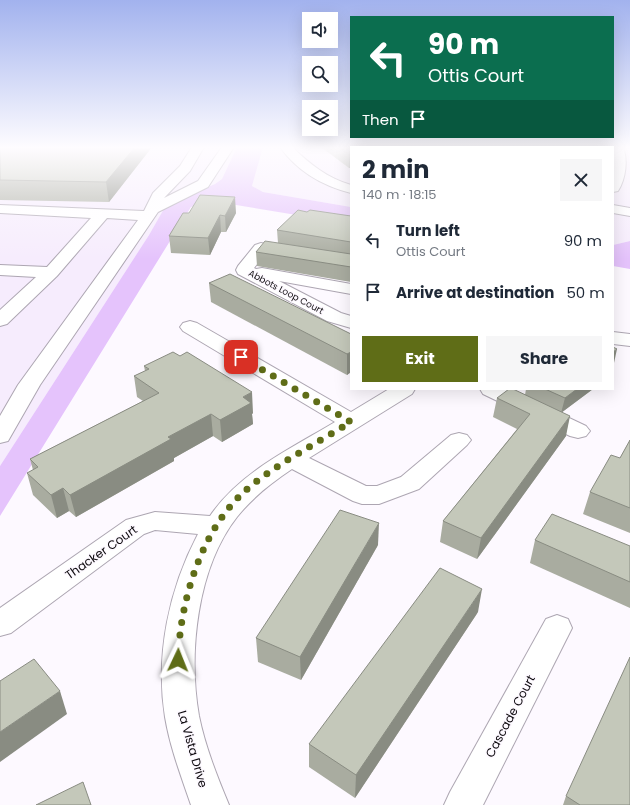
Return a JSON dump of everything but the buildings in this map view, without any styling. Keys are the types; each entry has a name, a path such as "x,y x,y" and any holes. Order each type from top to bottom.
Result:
{"street":[{"path":"0,436 29,385 150,212 158,196 169,185"},
{"path":"0,209 103,214 150,212 202,185"},
{"path":"335,185 350,189"},
{"path":"614,209 630,212"},
{"path":"0,320 51,272 103,214"},
{"name":"Abbots Loop Court","path":"299,254 261,248 244,269 276,287 345,320"},
{"path":"244,269 350,289"},
{"path":"0,270 51,272"},
{"path":"345,320 350,306"},
{"path":"190,327 351,422"},
{"path":"614,338 630,340"},
{"name":"La Vista Drive","path":"210,805 194,762 182,715 177,674 179,634 195,568 215,526 228,508 246,490 291,459 402,390"},
{"path":"493,390 578,431"},
{"path":"291,459 362,495 380,495 410,483 459,440"},
{"name":"Thacker Court","path":"0,624 139,525 155,521 215,526"},
{"name":"Cascade Court","path":"463,805 557,628"}],"shaded area":[{"path":"0,185 214,185 176,200 165,207 149,235 0,466"},
{"path":"214,185 252,185 252,186 263,192 350,207 350,224 230,204 203,203 191,207 0,516 0,466 149,235 165,207 176,200"},
{"path":"252,185 350,185 350,207 263,192 252,186"},
{"path":"614,185 630,185 630,241 614,245"},
{"path":"630,241 630,269 614,266 614,245"}],"route":[{"path":"178,660 179,634 195,568 215,526 228,508 246,490 271,471 351,422 241,357"}]}
